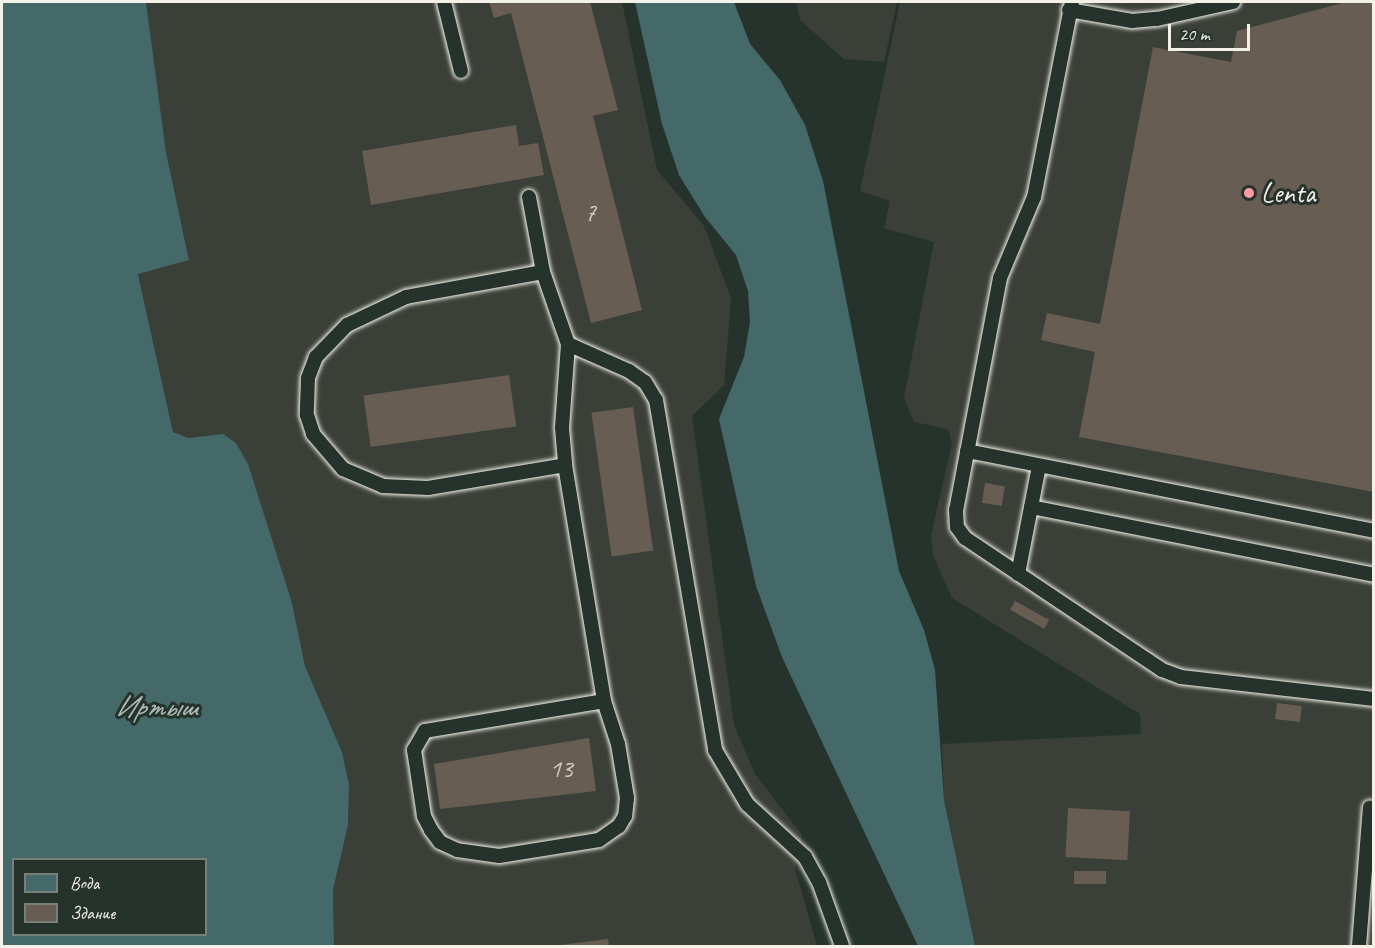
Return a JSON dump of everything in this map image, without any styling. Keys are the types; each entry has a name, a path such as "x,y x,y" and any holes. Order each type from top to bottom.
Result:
{"lane":[{"path":"444,2 461,70"},
{"path":"1233,2 1157,19 1132,21 1070,6 1034,197 1000,278 967,451 957,527 965,538 1162,670 1180,677 1374,699"},
{"path":"529,197 543,272 568,344 562,428 566,465 604,701 618,744 627,798 624,816 610,834 599,840 499,856 478,855 440,842 424,816 414,750 425,731 604,701"},
{"path":"543,272 429,291 372,310 346,325 316,357 308,378 307,415 319,443 343,469 383,486 428,488 566,465"},
{"path":"568,344 629,372 645,382 656,400 715,750 747,804 805,857 819,882 842,946"},
{"path":"967,451 1374,531"},
{"path":"1018,574 1039,466"},
{"path":"1031,507 1374,575"},
{"path":"1359,946 1370,807"}],"shaded area":[{"path":"146,2 622,2 657,170 704,226 731,298 724,385 692,416 734,725 755,774 802,835 795,869 817,946 334,946 333,890 348,825 349,784 342,752 305,666 292,603 280,569 223,434 188,438 173,432 138,273 189,259 166,152"},
{"path":"796,2 897,2 884,62 844,59 800,20"},
{"path":"900,2 1373,2 1373,946 975,946 944,800 942,744 1141,734 1140,714 952,598 933,555 931,536 952,443 948,429 914,422 904,398 934,242 884,228 890,201 860,191"}],"water":[{"name":"Иртыш","path":"2,2 146,2 166,152 189,260 138,274 173,432 188,438 223,434 236,443 248,464 292,603 305,666 342,752 349,784 348,825 333,890 334,946 2,946"},
{"path":"635,2 734,2 750,44 780,80 805,125 823,181 899,571 924,630 935,670 944,800 975,946 918,946 782,657 756,586 719,419 744,357 750,322 748,291 736,255 705,217 679,175 662,124"}],"building":[{"path":"489,2 590,2 618,110 593,116 642,310 591,323 511,13 494,18"},
{"name":"Lenta","path":"1346,2 1374,2 1374,492 1079,437 1095,352 1041,340 1047,313 1100,324 1153,47 1231,62 1237,31"},
{"path":"516,125 519,146 538,143 544,175 371,205 362,151"},
{"path":"509,375 516,426 371,447 363,395"},
{"path":"633,407 653,551 612,556 591,413"},
{"path":"985,483 1005,486 1002,506 982,503"},
{"path":"1015,601 1049,620 1044,629 1010,610"},
{"path":"1277,703 1302,706 1300,722 1275,719"},
{"path":"589,738 596,791 440,809 434,764"},
{"path":"1068,808 1130,811 1127,860 1065,857"},
{"path":"1074,871 1106,871 1106,884 1074,884"},
{"path":"608,939 609,946 560,946 560,945"}],"place":[{"name":"Lenta","path":"1249,193"}]}
